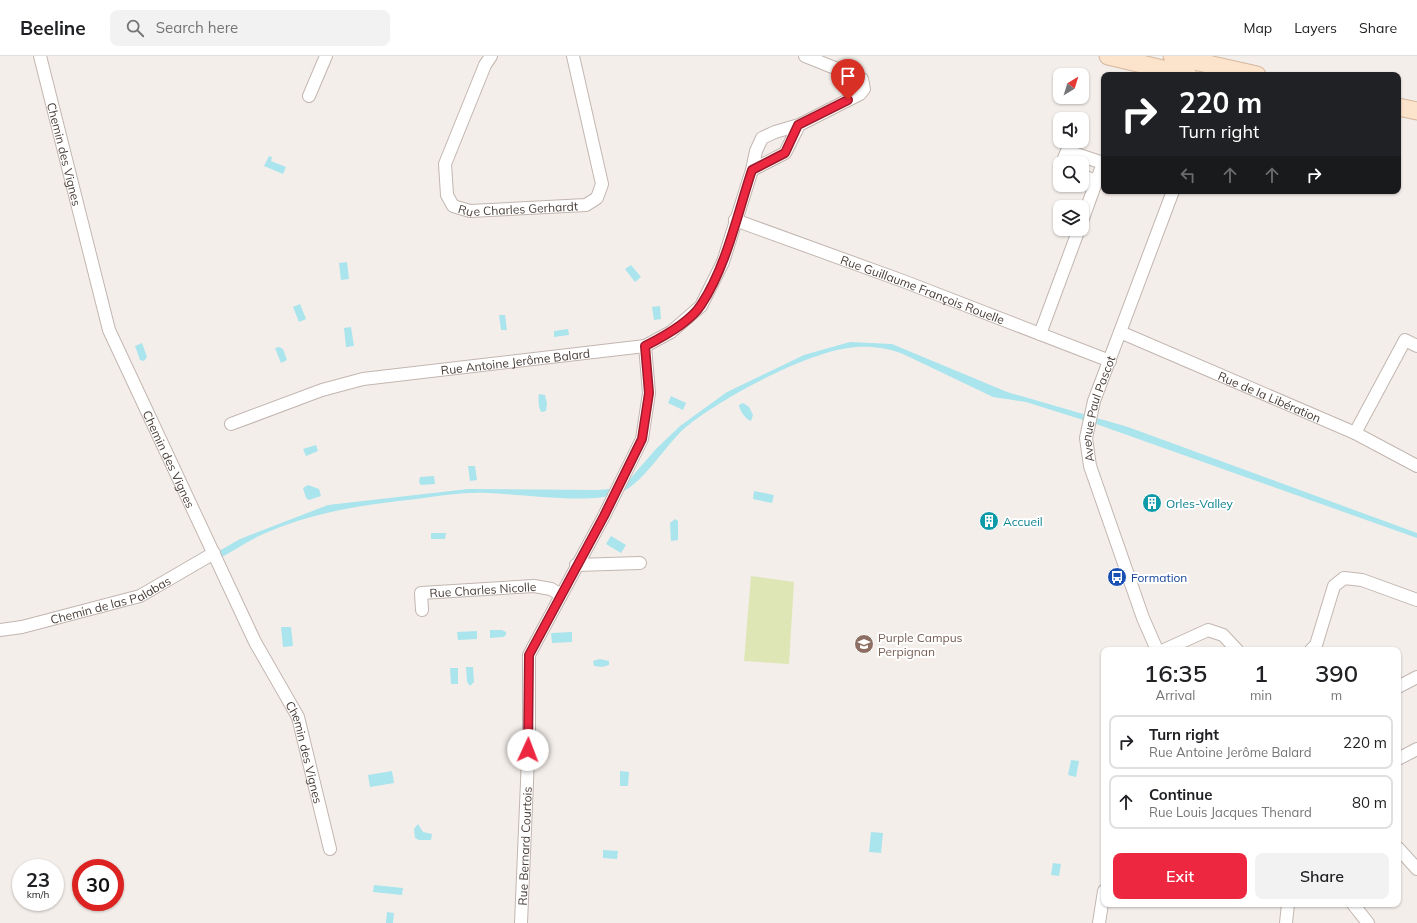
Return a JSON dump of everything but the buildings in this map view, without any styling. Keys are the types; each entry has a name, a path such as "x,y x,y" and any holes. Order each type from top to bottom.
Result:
{"main road":[{"path":"1108,56 1175,72"},
{"path":"1172,56 1220,71"},
{"path":"1401,108 1417,111"},
{"path":"1401,116 1417,118"}],"street":[{"name":"Chemin des Vignes","path":"40,56 109,330 255,642 298,717 330,849"},
{"path":"309,96 326,56"},
{"name":"Rue Charles Gerhardt","path":"490,56 445,164 446,195 454,206 470,212 586,205 597,198 602,184 572,56"},
{"path":"752,170 785,153 798,125 860,94 864,89 862,79 805,56"},
{"name":"Rue Antoine Jerôme Balard","path":"231,424 322,390 364,378 645,346 671,332 701,306 723,262 752,170 756,151 762,138 798,125"},
{"path":"1064,156 1066,151 1081,156"},
{"path":"1089,158 1101,162"},
{"path":"1089,202 1101,169"},
{"path":"1089,178 1097,181"},
{"name":"Avenue Paul Pascot","path":"1156,647 1143,618 1090,466 1086,438 1094,401 1172,194"},
{"name":"Rue Guillaume François Rouelle","path":"735,220 1110,361"},
{"path":"1040,334 1076,236"},
{"name":"Rue de la Libération","path":"1120,332 1355,434 1417,466"},
{"path":"1355,434 1405,340 1417,346"},
{"name":"Rue Bernard Courtois","path":"521,923 529,735 529,655 611,502 642,439 649,393 645,346"},
{"name":"Chemin de las Palabas","path":"0,630 22,628 140,596 214,553"},
{"path":"576,565 640,563"},
{"path":"1314,647 1316,645 1334,586 1344,578 1362,580 1417,600"},
{"name":"Rue Charles Nicolle","path":"422,610 421,593 534,586 551,589 561,595"},
{"path":"1171,647 1208,630 1223,635 1234,647"},
{"path":"1401,685 1417,677"},
{"path":"1401,757 1417,749"},
{"path":"1401,851 1417,868"},
{"path":"1099,923 1102,907"},
{"path":"1286,923 1288,907"},
{"path":"1355,907 1368,923"}],"green space":[{"path":"751,576 794,582 789,664 744,661"}],"water":[{"path":"269,156 272,157 271,161 286,167 283,174 264,166"},
{"path":"347,262 349,279 341,280 339,263"},
{"path":"631,265 641,277 635,282 625,269"},
{"path":"300,304 306,319 299,322 293,307"},
{"path":"660,306 661,319 654,320 652,307"},
{"path":"499,315 505,315 507,330 501,330"},
{"path":"351,327 354,346 346,347 344,328"},
{"path":"568,329 569,335 554,337 554,331"},
{"path":"850,342 892,344 1007,392 1128,427 1417,533 1417,538 1099,425 1026,402 993,397 892,350 874,347 856,347 837,350 791,366 743,390 701,415 678,435 637,481 620,493 592,498 574,499 487,493 460,494 378,504 341,510 304,519 262,534 222,557 238,594 219,551 240,539 328,505 468,489 597,490 622,488 656,449 680,426 727,392 804,355"},
{"path":"142,343 147,357 144,361 140,360 135,346"},
{"path":"279,347 283,349 287,360 281,363 275,348"},
{"path":"539,394 545,395 547,404 546,411 541,412 540,410 538,403"},
{"path":"671,396 686,403 683,410 668,403"},
{"path":"743,403 749,407 753,415 751,421 745,417 740,409 739,405"},
{"path":"316,445 318,451 306,456 303,449"},
{"path":"468,466 475,466 477,480 470,481"},
{"path":"434,476 435,484 421,485 419,482 420,477"},
{"path":"308,485 319,489 321,496 309,500 306,498 303,488"},
{"path":"754,491 774,495 772,503 753,499"},
{"path":"675,519 678,521 678,540 671,541 670,523"},
{"path":"431,533 446,533 445,539 431,539"},
{"path":"611,536 626,545 621,553 606,544"},
{"path":"281,627 291,627 293,646 283,647"},
{"path":"490,630 502,630 506,632 506,635 503,637 490,638"},
{"path":"477,631 477,639 458,640 457,632"},
{"path":"572,632 572,642 552,643 551,633"},
{"path":"600,659 609,661 609,665 602,667 594,666 593,661"},
{"path":"466,667 473,667 474,682 470,686 467,682"},
{"path":"450,668 458,668 458,684 451,684"},
{"path":"1071,760 1079,761 1076,777 1068,775"},
{"path":"392,771 394,783 370,787 368,775"},
{"path":"620,771 629,772 628,786 620,786"},
{"path":"418,824 423,832 432,834 431,840 419,840 415,838 414,829"},
{"path":"871,832 883,833 881,853 869,852"},
{"path":"603,850 618,851 617,859 603,858"},
{"path":"1053,863 1061,864 1059,876 1051,875"},
{"path":"374,885 403,888 402,895 373,892"},
{"path":"387,912 394,913 393,923 386,923"}],"place":[{"name":"Orles-Valley","path":"1152,503"},
{"name":"Accueil","path":"989,521"},
{"name":"Formation","path":"1117,577"},
{"name":"Purple Campus Perpignan","path":"864,644"}],"route":[{"path":"528,750 529,655 576,565 604,516 642,439 649,393 645,346 671,332 701,306 723,262 752,170 785,153 798,125 848,100"}]}
